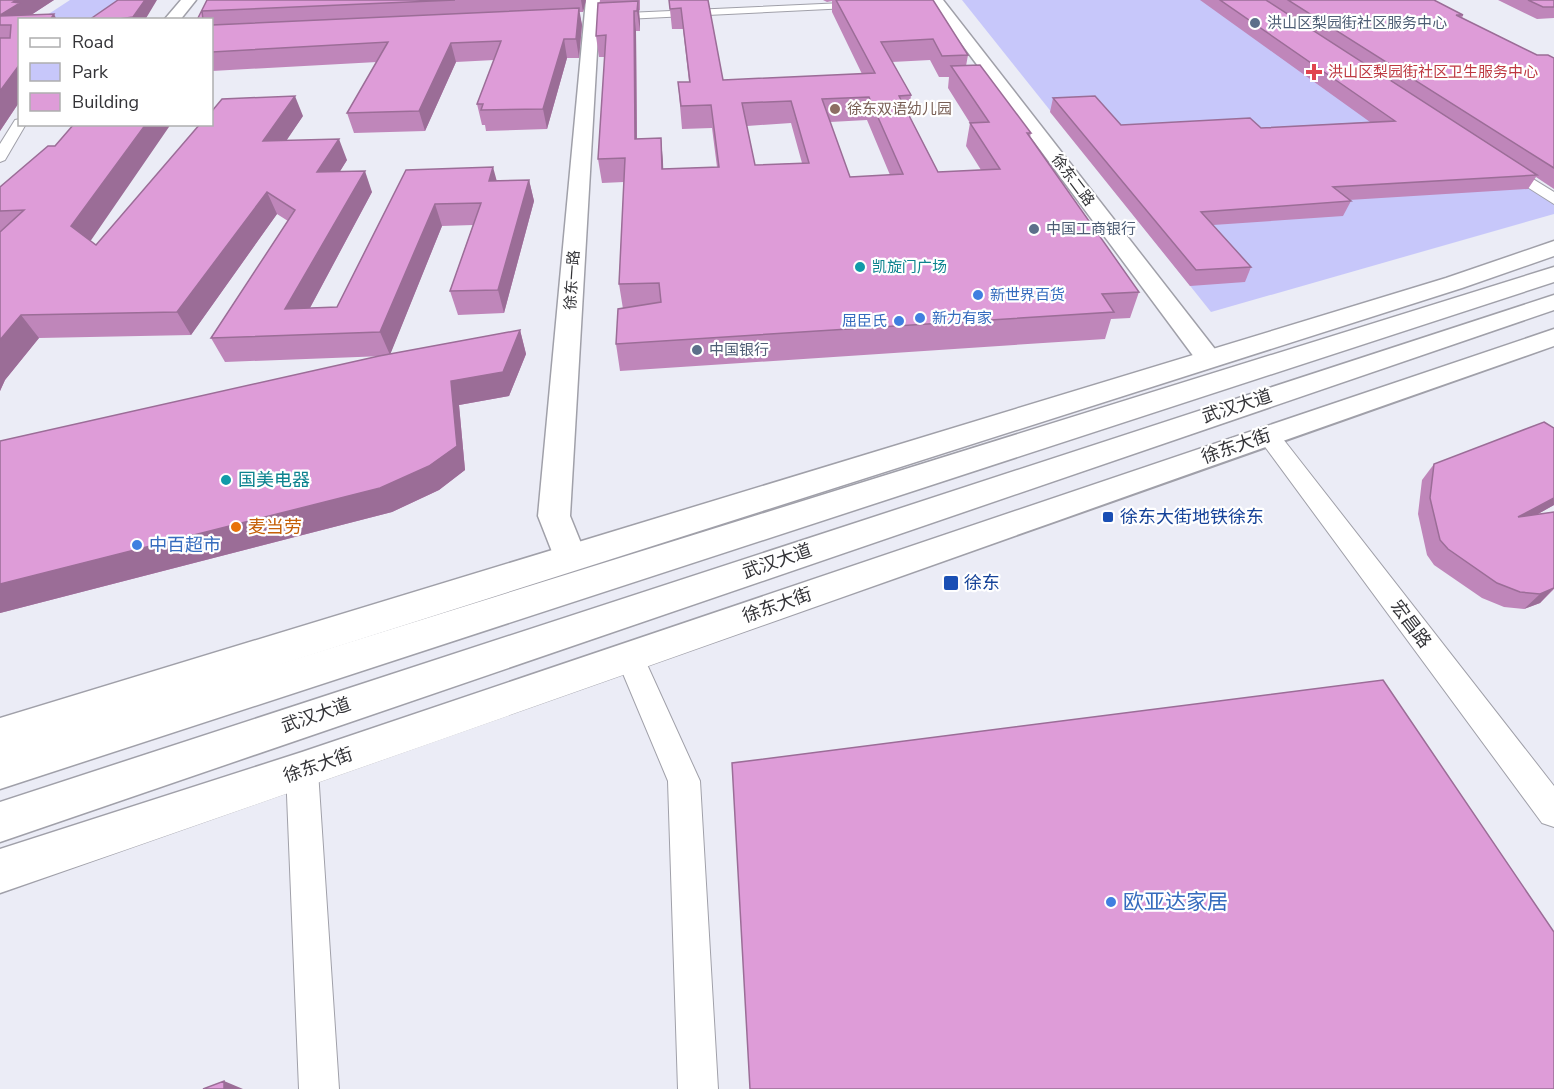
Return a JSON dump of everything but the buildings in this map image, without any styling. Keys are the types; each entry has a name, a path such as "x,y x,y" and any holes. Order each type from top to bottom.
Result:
{"main road":[{"path":"173,18 189,0"},
{"name":"徐东二路","path":"933,2 1209,359"},
{"name":"徐东一路","path":"570,558 554,516 589,12"},
{"path":"0,736 1454,283 1554,248"},
{"name":"武汉大道","path":"0,770 1554,274"},
{"name":"武汉大道","path":"0,822 1554,302"},
{"name":"徐东大街","path":"0,871 302,771 1554,337"}],"street":[{"path":"589,12 878,5"},
{"path":"0,157 18,126"},
{"path":"1494,159 1554,199"},
{"name":"宏昌路","path":"1268,435 1554,812"},
{"path":"630,657 684,782 698,1089"},
{"path":"302,771 319,1089"}],"green space":[{"path":"70,0 135,0 96,18 44,17"},
{"path":"962,0 1249,0 1554,203 1554,214 1211,312"}],"place":[{"name":"洪山区梨园街社区服务中心","path":"1255,23"},
{"name":"洪山区梨园街社区卫生服务中心","path":"1314,72"},
{"name":"徐东双语幼儿园","path":"835,109"},
{"name":"中国工商银行","path":"1034,229"},
{"name":"凯旋门广场","path":"860,267"},
{"name":"新世界百货","path":"978,295"},
{"name":"新力有家","path":"920,318"},
{"name":"屈臣氏","path":"899,321"},
{"name":"中国银行","path":"697,350"},
{"name":"国美电器","path":"226,480"},
{"name":"徐东大街地铁徐东","path":"1108,517"},
{"name":"麦当劳","path":"236,527"},
{"name":"中百超市","path":"137,545"},
{"name":"徐东","path":"951,583"},
{"name":"欧亚达家居","path":"1111,902"}]}
